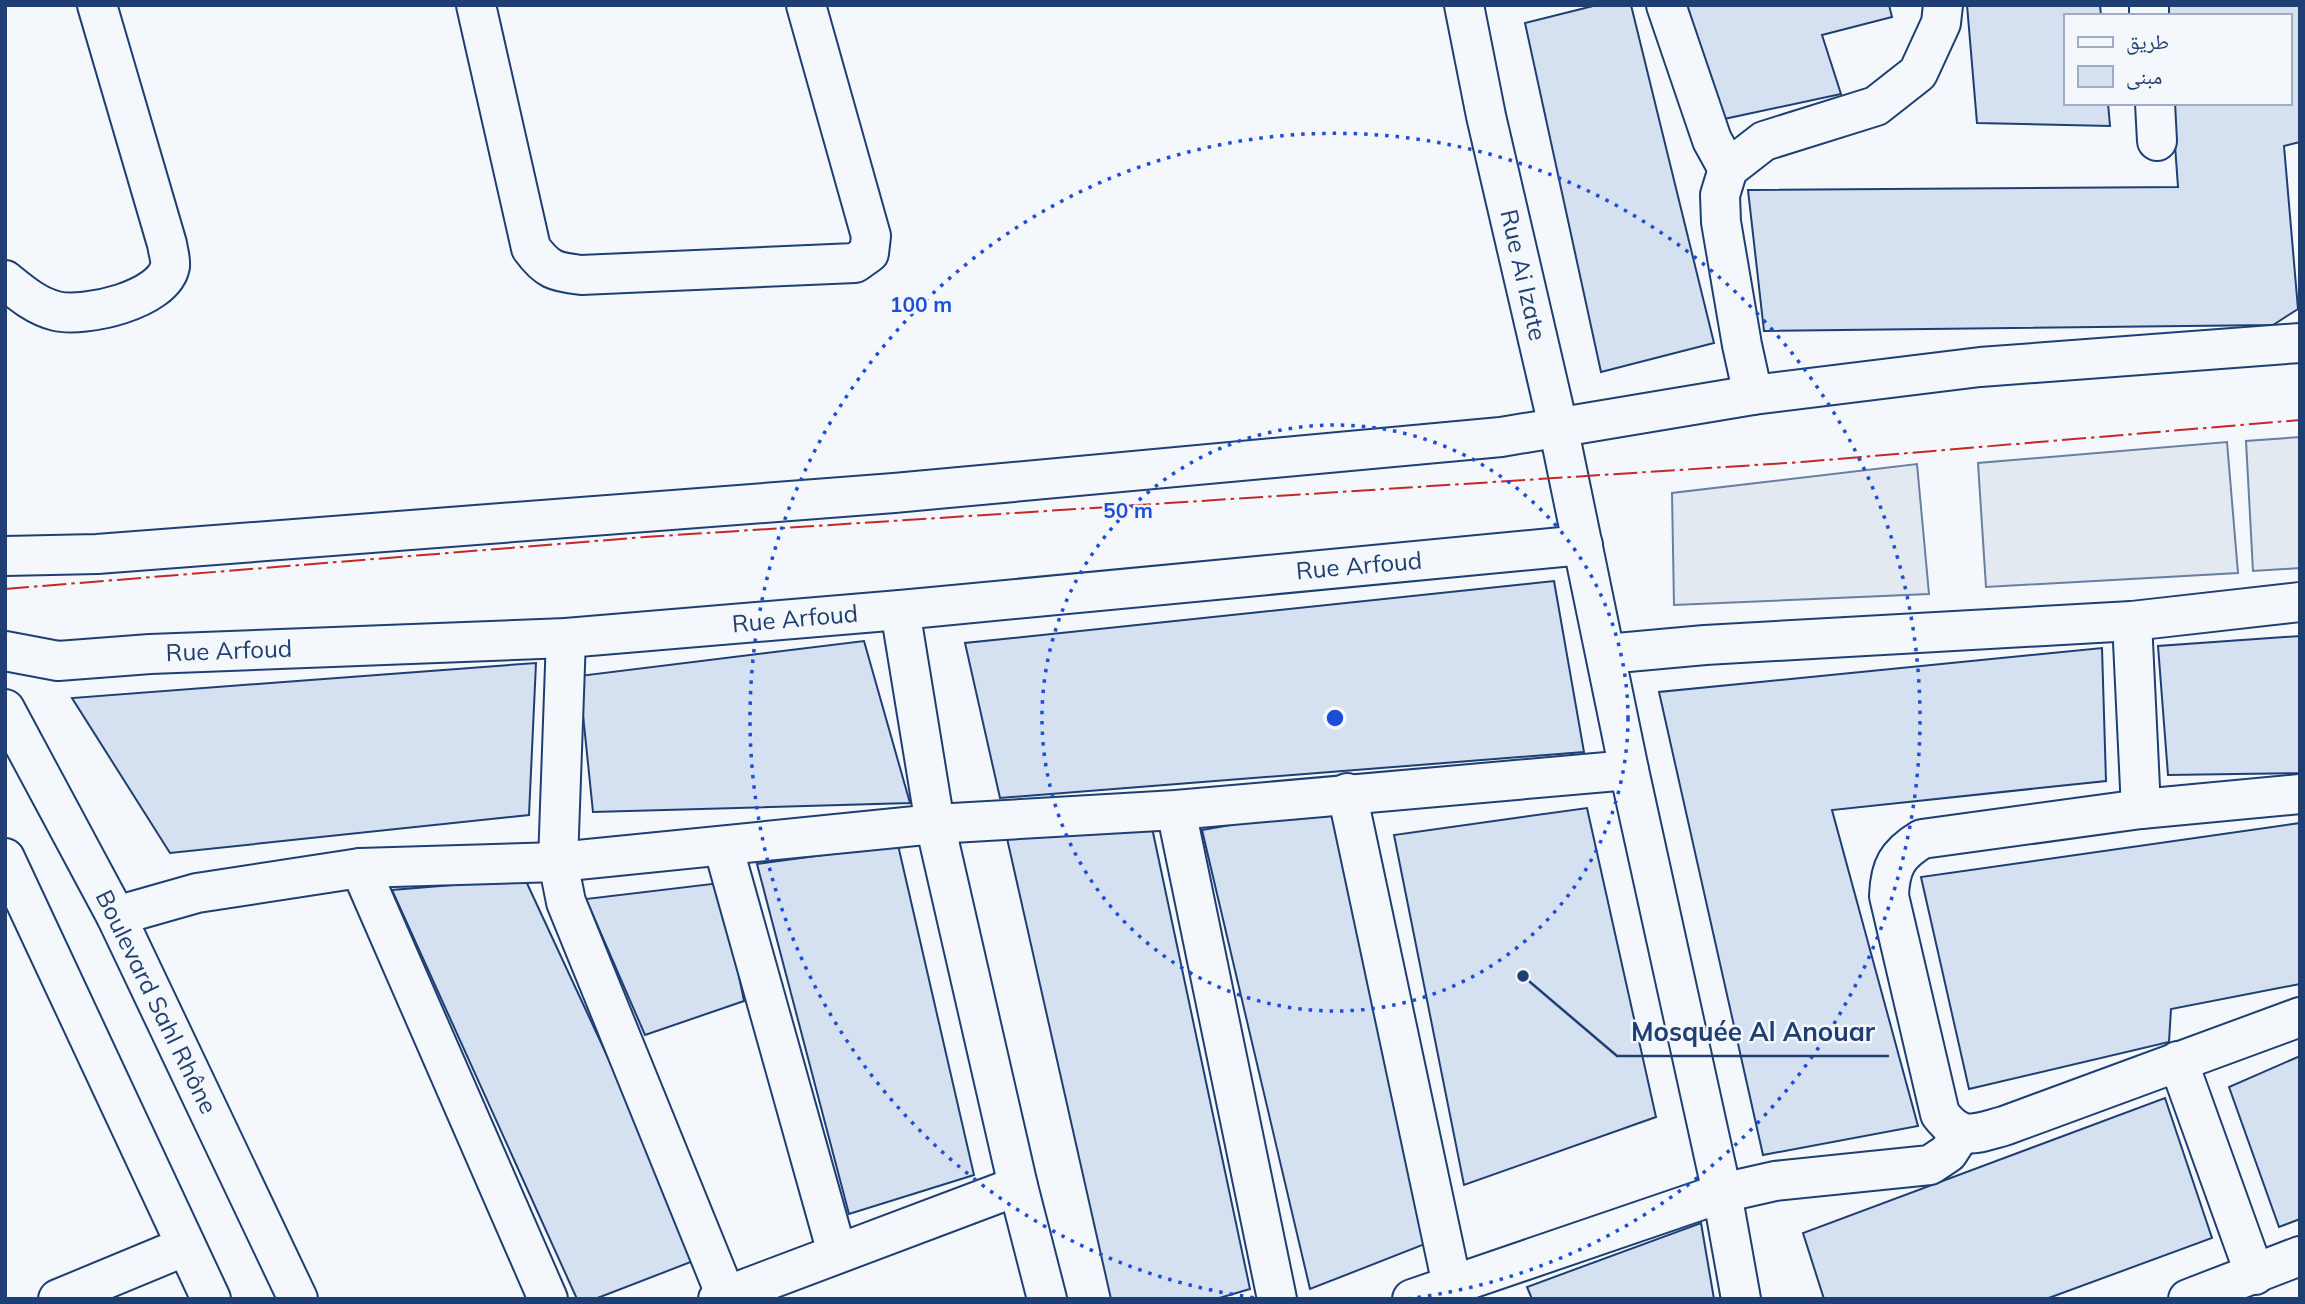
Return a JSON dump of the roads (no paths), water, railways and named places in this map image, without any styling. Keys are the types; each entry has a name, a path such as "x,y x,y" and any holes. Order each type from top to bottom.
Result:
{"street":[{"path":"5,280 33,302 57,311 84,313 130,301 158,286 170,267 167,244 97,5"},
{"path":"476,5 531,248 543,265 559,272 581,275 855,263 869,253 871,236 806,5"},
{"name":"Rue Ai Izate","path":"1464,5 1486,116 1558,426 1629,770 1722,1193 1741,1299"},
{"path":"1665,5 1712,140 1728,169"},
{"path":"1753,395 1721,222 1720,195 1728,169 1764,141 1876,106 1918,74 1941,23 1944,5"},
{"path":"2155,105 2157,141"},
{"path":"5,556 97,554 894,493 1501,437 1753,395 1980,367 2300,343"},
{"name":"Rue Arfoud","path":"5,651 58,661 150,654 566,638 900,610 1583,545"},
{"path":"1605,654 1718,644 2132,621 2300,602"},
{"path":"900,610 935,824 1018,1186 1047,1299"},
{"path":"2132,621 2141,809"},
{"path":"566,638 558,862 566,902 722,1297 1018,1186"},
{"name":"Boulevard Sahl Rhône","path":"5,709 116,916 298,1299"},
{"path":"116,916 197,893 360,868 558,862 935,824 1176,810 1629,770"},
{"path":"1347,793 1452,1285"},
{"path":"2300,794 2141,809 1922,839 1906,849 1895,862 1889,879 1889,896 1940,1114 1950,1127 1961,1133 1977,1133 2004,1126 2300,1017"},
{"path":"1176,810 1277,1299"},
{"path":"723,846 838,1253"},
{"path":"5,858 211,1299"},
{"path":"360,868 548,1299"},
{"path":"2178,1061 2255,1275"},
{"path":"1412,1299 1722,1193 1775,1181 1930,1165 1948,1153 1961,1133"},
{"path":"58,1299 186,1246"},
{"path":"2188,1299 2300,1256"}],"place":[{"name":"Mosquée Al Anouar","path":"1523,976"}]}
